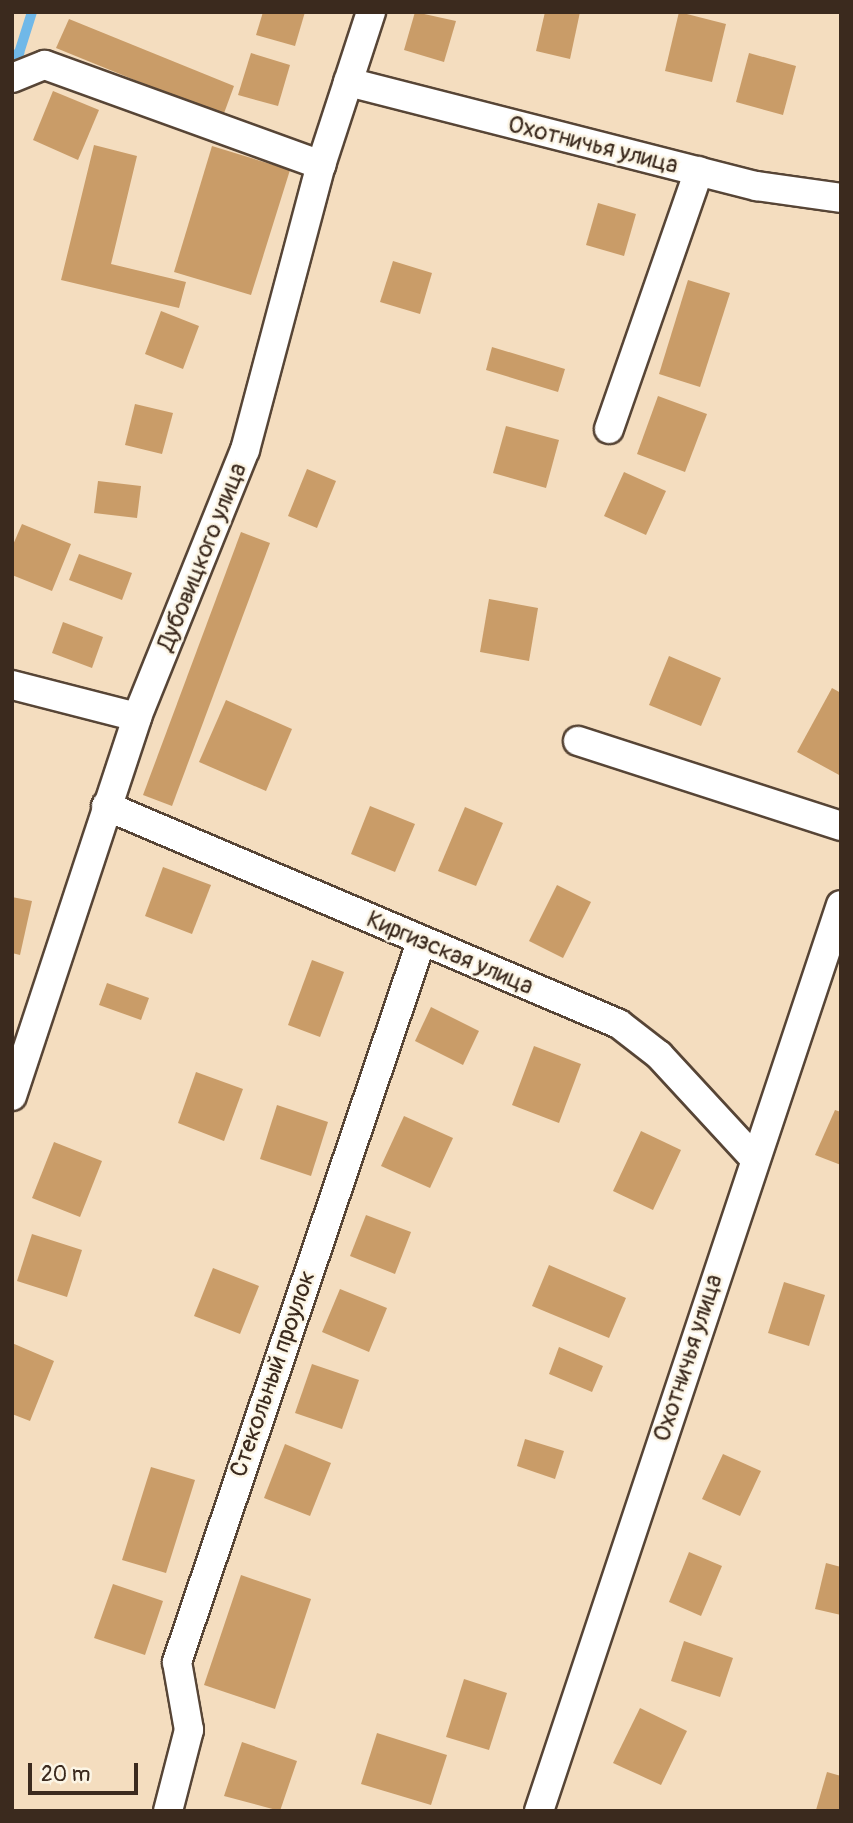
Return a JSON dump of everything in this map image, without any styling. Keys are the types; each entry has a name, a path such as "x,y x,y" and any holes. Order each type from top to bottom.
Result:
{"street":[{"name":"Дубовицкого улица","path":"12,1096 137,717 245,450 321,165 371,12"},
{"path":"12,78 45,65 321,165"},
{"name":"Охотничья улица","path":"348,82 757,186 841,198"},
{"path":"609,429 699,171"},
{"path":"12,685 137,717"},
{"path":"578,741 841,826"},
{"name":"Киргизская улица","path":"106,806 619,1024 659,1055 754,1158"},
{"name":"Охотничья улица","path":"538,1811 754,1158 830,970 841,905"},
{"name":"Стекольный проулок","path":"168,1811 189,1730 177,1662 421,942"}],"building":[{"path":"263,12 305,12 295,46 256,35"},
{"path":"415,12 456,21 444,62 404,50"},
{"path":"545,12 580,12 570,59 536,51"},
{"path":"679,12 726,24 712,82 665,71"},
{"path":"69,19 234,86 223,116 56,48"},
{"path":"251,53 290,65 278,106 238,95"},
{"path":"749,53 796,66 783,115 736,102"},
{"path":"53,91 99,110 78,160 33,140"},
{"path":"94,145 137,156 111,264 186,282 179,308 61,280"},
{"path":"212,146 290,170 251,295 174,272"},
{"path":"598,203 636,214 624,256 586,245"},
{"path":"393,261 432,273 420,314 380,302"},
{"path":"688,280 730,293 700,387 659,374"},
{"path":"161,311 199,326 183,369 145,354"},
{"path":"492,347 565,369 558,392 486,370"},
{"path":"658,396 707,414 685,472 637,454"},
{"path":"135,404 173,413 162,454 125,445"},
{"path":"506,426 559,440 546,488 493,473"},
{"path":"307,469 336,481 317,528 288,516"},
{"path":"624,472 666,491 646,535 604,516"},
{"path":"98,481 141,486 137,518 94,513"},
{"path":"22,524 71,544 52,591 12,575 12,547"},
{"path":"241,532 270,543 172,806 143,795"},
{"path":"79,554 132,573 122,600 69,580"},
{"path":"489,599 538,608 529,661 480,652"},
{"path":"63,622 103,637 92,668 52,653"},
{"path":"669,656 721,678 701,726 649,705"},
{"path":"832,688 841,693 841,776 797,752"},
{"path":"226,700 292,729 266,791 199,762"},
{"path":"370,806 415,824 395,872 351,854"},
{"path":"465,807 503,823 476,886 438,871"},
{"path":"163,867 211,885 192,934 145,916"},
{"path":"557,885 591,902 563,958 529,941"},
{"path":"12,897 32,901 20,955 12,953"},
{"path":"312,960 344,972 320,1037 288,1025"},
{"path":"107,983 149,998 141,1020 99,1005"},
{"path":"431,1007 479,1031 463,1065 415,1041"},
{"path":"534,1046 581,1064 559,1123 512,1105"},
{"path":"196,1072 243,1089 224,1141 178,1123"},
{"path":"277,1105 328,1122 311,1176 260,1159"},
{"path":"835,1110 841,1112 841,1165 815,1155"},
{"path":"404,1116 453,1138 430,1188 381,1166"},
{"path":"641,1131 681,1150 653,1210 613,1191"},
{"path":"54,1142 102,1161 80,1217 32,1198"},
{"path":"366,1215 411,1232 395,1274 350,1256"},
{"path":"32,1234 82,1250 67,1297 17,1281"},
{"path":"549,1265 626,1298 609,1338 532,1306"},
{"path":"213,1268 259,1286 240,1334 194,1316"},
{"path":"784,1282 825,1295 809,1346 768,1333"},
{"path":"340,1289 387,1308 369,1352 322,1332"},
{"path":"12,1343 54,1361 30,1421 12,1414"},
{"path":"559,1347 603,1366 592,1392 549,1374"},
{"path":"312,1364 359,1380 342,1429 295,1413"},
{"path":"525,1439 564,1451 555,1479 517,1466"},
{"path":"285,1444 331,1463 310,1516 264,1498"},
{"path":"723,1454 761,1471 740,1516 702,1499"},
{"path":"151,1467 195,1480 166,1573 122,1560"},
{"path":"689,1552 722,1566 701,1616 669,1602"},
{"path":"826,1563 841,1567 841,1615 815,1609"},
{"path":"241,1575 311,1599 275,1709 204,1685"},
{"path":"113,1584 163,1601 145,1655 94,1638"},
{"path":"684,1641 733,1658 720,1697 671,1681"},
{"path":"464,1679 507,1693 489,1750 446,1737"},
{"path":"640,1708 687,1731 661,1785 613,1763"},
{"path":"377,1733 447,1755 431,1805 361,1784"},
{"path":"242,1742 297,1761 280,1811 224,1796"},
{"path":"827,1772 841,1776 841,1811 816,1810"}],"waterway":[{"path":"12,56 19,53 32,12"}]}
